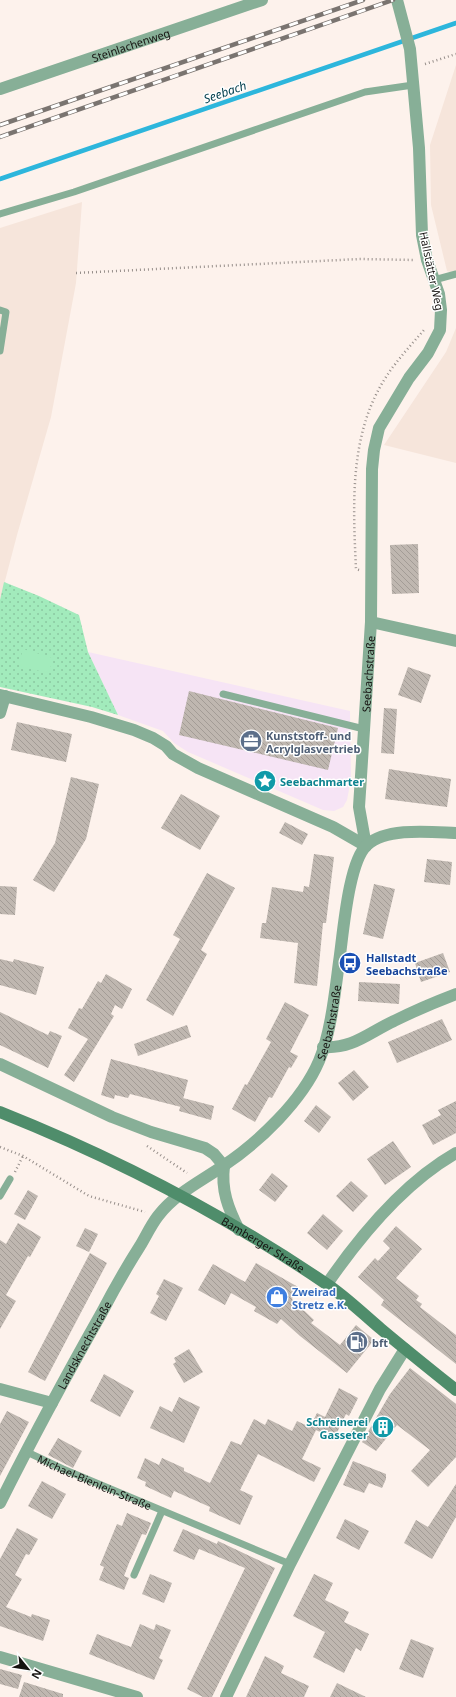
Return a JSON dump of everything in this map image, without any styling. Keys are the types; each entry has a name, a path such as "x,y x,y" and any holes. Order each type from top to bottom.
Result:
{"main road":[{"name":"Bamberger Straße","path":"0,1112 46,1130 178,1195 239,1230 327,1284 405,1349 454,1386"}],"street":[{"name":"Steinlachenweg","path":"0,89 262,0"},
{"name":"Hallstätter Weg","path":"371,622 372,477 374,450 379,428 409,378 428,353 440,330 441,310 439,294 427,260 422,235 419,148 410,49 406,29 397,0"},
{"path":"371,622 456,641"},
{"name":"Seebachstraße","path":"178,1195 224,1166 271,1128 310,1077 319,1060 332,1002 349,888 355,864 366,846 359,807 371,622"},
{"path":"0,713 2,696 91,717 134,730 153,738 166,746 173,754 198,768 333,827 366,846 379,838 397,834 420,832 456,833"},
{"path":"323,1047 337,1048 354,1043 392,1021 456,994"},
{"path":"0,1064 112,1117 151,1132 204,1148 214,1154 224,1166 222,1179 224,1194 239,1230"},
{"path":"327,1284 338,1267 366,1233 398,1199 426,1174 456,1153"},
{"name":"Landsknechtstraße","path":"0,1503 52,1403 124,1273 158,1216 178,1195"},
{"path":"226,1697 290,1564 380,1389 405,1349"},
{"path":"0,1390 52,1403"},
{"path":"0,1657 137,1697"}],"lane":[{"path":"0,214 82,189 366,92 413,85"},
{"path":"434,280 456,274"},
{"path":"0,310 6,312 0,351"},
{"path":"223,694 364,729"},
{"path":"0,1196 10,1179"},
{"name":"Michael-Bienlein-Straße","path":"27,1452 63,1469 290,1564"},
{"name":"Michael-Bienlein-Straße","path":"134,1575 162,1511"}],"path":[{"path":"426,63 456,54"},
{"path":"76,273 360,259 427,260"},
{"path":"142,1142 199,1182"},
{"path":"0,1148 23,1156 89,1196 158,1216"},
{"path":"10,1179 23,1156"}],"shaded area":[{"path":"456,65 456,274 447,271 431,205 430,145"},
{"path":"82,202 76,283 51,417 0,600 0,228"},
{"path":"456,328 456,463 384,445 446,352"},
{"path":"88,652 350,711 351,779 347,800 343,807 334,811 323,810 188,752 174,743 163,731 118,715"}],"green space":[{"path":"4,582 39,596 79,615 88,652 118,715 92,707 0,687 0,600"},
{"path":"23,649 53,658 49,673 22,667 20,660"}],"building":[{"path":"418,544 419,593 392,594 390,545"},
{"path":"408,667 431,675 421,703 398,695"},
{"path":"189,691 338,728 328,770 179,735"},
{"path":"384,708 397,709 394,754 381,753"},
{"path":"17,722 72,734 66,762 11,750"},
{"path":"389,769 451,779 447,807 385,799"},
{"path":"71,777 99,784 86,839 54,892 33,880 55,843"},
{"path":"181,794 220,816 200,850 161,828"},
{"path":"285,822 308,834 302,845 279,833"},
{"path":"314,854 334,857 326,923 323,923 317,986 294,983 298,943 260,938 262,923 266,923 272,887 303,892 304,886 309,887"},
{"path":"427,859 452,862 450,885 424,882"},
{"path":"207,873 235,888 201,950 207,954 173,1016 146,1000 180,939 173,935"},
{"path":"374,884 395,889 383,939 363,934"},
{"path":"0,886 17,887 15,915 0,914"},
{"path":"443,953 450,972 421,982 415,963"},
{"path":"0,959 13,962 14,959 44,967 36,995 0,985"},
{"path":"106,974 132,989 122,1009 115,1005 111,1014 114,1016 74,1082 64,1075 88,1039 68,1028 79,1008 82,1009 98,981 101,983"},
{"path":"359,982 400,984 399,1004 358,1001"},
{"path":"285,1002 309,1015 290,1052 298,1056 291,1068 289,1067 272,1098 269,1097 255,1122 232,1109 245,1084 247,1085 271,1042 266,1039"},
{"path":"0,1012 48,1035 50,1031 62,1036 48,1068 0,1045"},
{"path":"442,1019 452,1040 397,1063 388,1042"},
{"path":"187,1025 191,1037 138,1056 134,1044"},
{"path":"111,1059 188,1080 181,1107 130,1094 128,1098 115,1095 114,1099 101,1095"},
{"path":"354,1070 369,1087 353,1101 338,1083"},
{"path":"183,1098 214,1106 211,1120 179,1111"},
{"path":"456,1101 456,1133 433,1145 422,1125 441,1115 438,1110"},
{"path":"316,1105 331,1117 319,1133 304,1121"},
{"path":"393,1141 411,1167 385,1185 367,1159"},
{"path":"272,1173 288,1186 275,1202 259,1190"},
{"path":"351,1181 368,1196 353,1212 336,1196"},
{"path":"28,1190 38,1196 25,1220 14,1214"},
{"path":"323,1214 343,1231 327,1250 307,1233"},
{"path":"18,1223 41,1237 30,1257 28,1256 6,1295 16,1301 0,1329 0,1240 6,1244"},
{"path":"396,1226 422,1249 396,1278 419,1296 416,1300 422,1304 420,1307 456,1335 456,1364 381,1305 384,1300 358,1277 375,1258 378,1261 390,1248 383,1241"},
{"path":"85,1228 98,1234 89,1252 76,1246"},
{"path":"90,1253 107,1263 45,1381 28,1372"},
{"path":"256,1263 298,1287 292,1299 314,1320 311,1323 340,1345 356,1325 374,1340 347,1373 281,1319 277,1324 254,1311 256,1307 231,1293 225,1305 198,1290 213,1264 245,1282"},
{"path":"164,1279 183,1288 166,1321 150,1313 159,1296 156,1294"},
{"path":"189,1349 203,1372 184,1383 173,1364 176,1362 174,1358"},
{"path":"410,1368 456,1404 456,1457 428,1487 411,1471 430,1450 397,1425 376,1451 362,1442 390,1394"},
{"path":"104,1374 134,1391 120,1417 90,1401"},
{"path":"339,1388 358,1398 349,1416 346,1414 334,1439 310,1427 317,1413 325,1417"},
{"path":"179,1397 200,1407 184,1443 150,1428 160,1406 172,1412"},
{"path":"7,1411 29,1422 0,1476 0,1424"},
{"path":"254,1419 265,1425 268,1419 292,1431 297,1421 316,1430 302,1459 321,1468 314,1482 258,1454 240,1490 253,1496 240,1525 209,1511 210,1507 174,1491 171,1498 145,1486 146,1482 137,1478 145,1458 159,1465 162,1458 184,1468 184,1471 210,1483 231,1441 241,1445"},
{"path":"58,1438 82,1451 73,1468 48,1455"},
{"path":"353,1461 386,1474 386,1479 382,1488 369,1483 364,1493 343,1485"},
{"path":"42,1481 66,1494 52,1519 28,1506"},
{"path":"456,1484 456,1517 432,1559 404,1543 416,1520 428,1527"},
{"path":"127,1513 151,1523 146,1535 142,1534 129,1563 124,1576 129,1578 124,1590 99,1580 104,1567 100,1565 117,1524 122,1526"},
{"path":"345,1519 369,1531 359,1550 336,1538"},
{"path":"17,1528 38,1539 29,1555 26,1554 15,1575 22,1579 6,1607 31,1617 32,1614 50,1620 43,1641 0,1626 0,1559"},
{"path":"183,1529 217,1544 218,1541 275,1568 212,1697 203,1697 187,1689 245,1568 199,1549 194,1560 173,1551"},
{"path":"150,1574 172,1583 164,1603 142,1594"},
{"path":"314,1574 333,1583 325,1600 349,1612 344,1622 369,1634 361,1651 356,1648 344,1673 313,1657 325,1632 293,1616"},
{"path":"140,1624 154,1630 156,1624 171,1630 159,1658 163,1660 154,1680 89,1654 97,1634 131,1647"},
{"path":"411,1639 434,1648 423,1678 399,1669"},
{"path":"265,1656 284,1666 281,1673 309,1686 304,1697 246,1697"},
{"path":"0,1669 22,1675 18,1689 0,1684"},
{"path":"24,1682 63,1694 63,1697 19,1697"},
{"path":"337,1683 366,1697 330,1697"}],"waterway":[{"name":"Seebach","path":"0,179 456,23"}],"railway":[{"path":"0,125 363,0"},
{"path":"0,137 393,0"}],"place":[{"name":"Kunststoff- und Acrylglasvertrieb","path":"251,741"},
{"name":"Seebachmarter","path":"265,781"},
{"name":"Hallstadt Seebachstraße","path":"350,963"},
{"name":"Zweirad Stretz e.K.","path":"277,1297"},
{"name":"bft","path":"357,1342"},
{"name":"Schreinerei Gasseter","path":"383,1427"}]}
